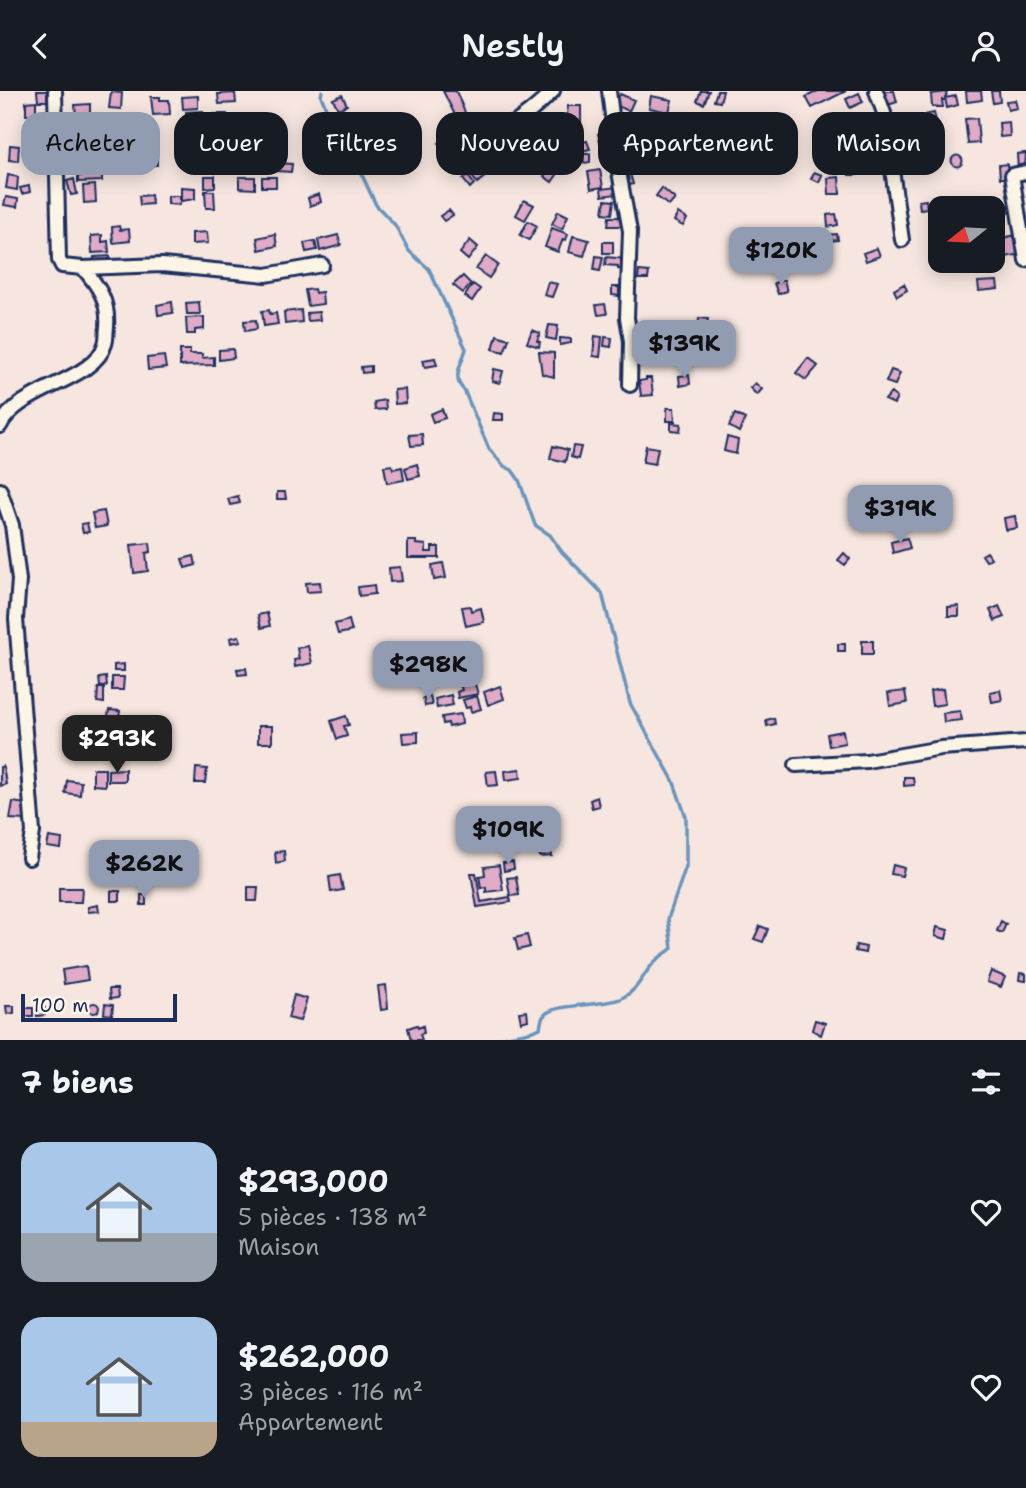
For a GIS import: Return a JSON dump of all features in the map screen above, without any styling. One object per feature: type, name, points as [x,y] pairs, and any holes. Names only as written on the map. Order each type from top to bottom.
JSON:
[{"type":"street","points":[[55,91],[59,260],[62,266],[83,268],[162,265],[266,275],[322,265]]},
{"type":"street","points":[[528,112],[553,91]]},
{"type":"street","points":[[609,91],[630,232],[627,318],[631,341],[630,384]]},
{"type":"street","points":[[876,91],[884,113],[902,240]]},
{"type":"street","points":[[1026,173],[1012,174],[1026,260]]},
{"type":"street","points":[[0,426],[19,403],[89,365],[99,356],[105,344],[107,320],[101,290],[83,268]]},
{"type":"street","points":[[0,490],[12,525],[19,580],[16,619],[33,832],[29,858]]},
{"type":"street","points":[[796,765],[867,761],[941,748],[1026,742]]},
{"type":"building","points":[[37,91],[47,91],[47,101],[38,101]]},
{"type":"building","points":[[443,91],[456,91],[465,112],[454,112]]},
{"type":"building","points":[[701,91],[709,91],[704,104],[697,101]]},
{"type":"building","points":[[717,91],[723,91],[720,102],[714,101]]},
{"type":"building","points":[[818,91],[846,91],[812,108],[806,97]]},
{"type":"building","points":[[878,91],[894,91],[897,102],[885,106]]},
{"type":"building","points":[[966,91],[981,91],[982,100],[967,102]]},
{"type":"building","points":[[991,91],[999,91],[1000,102],[993,103]]},
{"type":"building","points":[[111,92],[122,93],[121,109],[109,108]]},
{"type":"building","points":[[947,92],[945,100],[942,100],[943,107],[932,107],[931,94]]},
{"type":"building","points":[[235,93],[236,103],[219,104],[218,94]]},
{"type":"building","points":[[859,93],[863,102],[850,108],[846,99]]},
{"type":"building","points":[[620,94],[634,100],[629,111],[615,105]]},
{"type":"building","points":[[342,95],[347,105],[338,109],[333,99]]},
{"type":"building","points":[[198,96],[198,108],[183,109],[182,97]]},
{"type":"building","points":[[651,96],[672,100],[669,112],[649,108]]},
{"type":"building","points":[[956,96],[958,105],[947,108],[945,98]]},
{"type":"building","points":[[151,97],[169,100],[170,114],[153,112]]},
{"type":"building","points":[[1015,100],[1017,108],[1008,110],[1006,101]]},
{"type":"building","points":[[36,101],[36,112],[26,112],[26,102]]},
{"type":"building","points":[[90,104],[90,112],[76,112],[75,105]]},
{"type":"building","points":[[568,106],[581,106],[581,112],[567,112]]},
{"type":"building","points":[[977,118],[979,143],[968,144],[965,119]]},
{"type":"building","points":[[1009,122],[1010,136],[1000,137],[999,123]]},
{"type":"building","points":[[587,141],[590,149],[584,150],[584,142]]},
{"type":"building","points":[[10,145],[19,146],[18,161],[9,160]]},
{"type":"building","points":[[1026,153],[1025,169],[1018,170],[1017,154]]},
{"type":"building","points":[[584,154],[590,154],[590,162],[584,163]]},
{"type":"building","points":[[957,156],[961,157],[961,165],[957,166],[953,165],[952,161],[953,157]]},
{"type":"building","points":[[1007,164],[1008,178],[1000,178],[999,165]]},
{"type":"building","points":[[598,170],[603,187],[591,189],[588,172]]},
{"type":"building","points":[[8,175],[18,177],[17,190],[6,188]]},
{"type":"building","points":[[102,175],[102,181],[78,182],[78,176]]},
{"type":"building","points":[[471,175],[487,175],[477,183]]},
{"type":"building","points":[[545,175],[557,175],[552,182]]},
{"type":"building","points":[[621,175],[630,175],[633,184],[624,187]]},
{"type":"building","points":[[813,175],[822,175],[819,182],[811,179]]},
{"type":"building","points":[[205,176],[215,176],[215,187],[205,188]]},
{"type":"building","points":[[468,176],[474,184],[470,188],[463,179]]},
{"type":"building","points":[[239,177],[255,177],[255,189],[239,188]]},
{"type":"building","points":[[262,177],[276,177],[276,187],[262,187]]},
{"type":"building","points":[[839,177],[840,194],[829,194],[828,178]]},
{"type":"building","points":[[74,179],[77,194],[71,195],[67,181]]},
{"type":"building","points":[[95,185],[96,202],[84,203],[83,186]]},
{"type":"building","points":[[29,186],[30,192],[22,194],[20,188]]},
{"type":"building","points":[[181,187],[195,188],[195,199],[181,201]]},
{"type":"building","points":[[616,187],[617,194],[602,196],[601,189]]},
{"type":"building","points":[[662,188],[675,199],[669,206],[656,196]]},
{"type":"building","points":[[205,191],[214,191],[215,208],[206,208]]},
{"type":"building","points":[[319,194],[321,202],[310,206],[308,198]]},
{"type":"building","points":[[151,195],[152,204],[140,205],[139,196]]},
{"type":"building","points":[[168,196],[180,196],[180,205],[168,204]]},
{"type":"building","points":[[6,197],[18,199],[17,207],[4,205]]},
{"type":"building","points":[[524,200],[534,205],[525,220],[516,215]]},
{"type":"building","points":[[605,200],[614,201],[612,214],[603,213]]},
{"type":"building","points":[[926,200],[927,208],[920,209],[919,201]]},
{"type":"building","points":[[449,210],[453,215],[444,221],[440,216]]},
{"type":"building","points":[[558,211],[568,216],[562,229],[552,224]]},
{"type":"building","points":[[678,213],[687,219],[683,226],[674,221]]},
{"type":"building","points":[[836,214],[838,225],[828,227],[827,215]]},
{"type":"building","points":[[609,217],[623,217],[623,226],[608,226]]},
{"type":"building","points":[[528,221],[537,226],[529,240],[520,235]]},
{"type":"building","points":[[119,226],[120,230],[129,229],[130,241],[113,243],[112,227]]},
{"type":"building","points":[[552,228],[568,234],[558,252],[545,247]]},
{"type":"building","points":[[207,232],[208,243],[192,244],[192,233]]},
{"type":"building","points":[[275,234],[277,246],[259,250],[257,238]]},
{"type":"building","points":[[837,234],[838,240],[828,241],[827,235]]},
{"type":"building","points":[[102,235],[102,242],[108,241],[109,252],[92,253],[91,236]]},
{"type":"building","points":[[338,235],[341,245],[320,251],[318,240]]},
{"type":"building","points":[[1017,235],[1021,254],[1005,257],[1005,237]]},
{"type":"building","points":[[573,236],[589,240],[584,256],[569,252]]},
{"type":"building","points":[[470,240],[478,247],[468,260],[460,253]]},
{"type":"building","points":[[315,241],[317,250],[306,252],[304,243]]},
{"type":"building","points":[[603,242],[613,242],[613,253],[603,253]]},
{"type":"building","points":[[877,248],[880,256],[866,261],[863,253]]},
{"type":"building","points":[[110,256],[110,264],[95,265],[94,257]]},
{"type":"building","points":[[486,256],[498,265],[489,278],[476,269]]},
{"type":"building","points":[[596,256],[603,257],[600,271],[594,270]]},
{"type":"building","points":[[606,257],[627,259],[626,270],[605,265]]},
{"type":"building","points":[[639,271],[649,272],[648,279],[638,279]]},
{"type":"building","points":[[463,276],[471,284],[463,293],[453,285]]},
{"type":"building","points":[[784,280],[787,291],[778,294],[774,283]]},
{"type":"building","points":[[997,281],[998,289],[979,291],[978,282]]},
{"type":"building","points":[[548,282],[557,284],[552,297],[544,295]]},
{"type":"building","points":[[473,284],[480,289],[472,301],[465,296]]},
{"type":"building","points":[[904,284],[907,290],[897,296],[894,290]]},
{"type":"building","points":[[612,287],[619,287],[619,296],[612,295]]},
{"type":"building","points":[[314,289],[315,293],[322,292],[323,304],[308,306],[305,290]]},
{"type":"building","points":[[172,302],[173,313],[158,315],[157,305]]},
{"type":"building","points":[[199,302],[200,314],[187,314],[186,303]]},
{"type":"building","points":[[605,304],[607,314],[598,315],[596,305]]},
{"type":"building","points":[[269,310],[270,314],[276,313],[278,324],[264,326],[262,311]]},
{"type":"building","points":[[301,310],[302,322],[285,324],[284,312]]},
{"type":"building","points":[[319,312],[320,320],[308,321],[307,313]]},
{"type":"building","points":[[204,317],[204,329],[195,330],[195,334],[187,334],[186,318]]},
{"type":"building","points":[[699,318],[708,319],[706,329],[698,328]]},
{"type":"building","points":[[256,320],[257,329],[245,331],[244,321]]},
{"type":"building","points":[[549,325],[558,326],[556,340],[546,338]]},
{"type":"building","points":[[687,325],[697,329],[693,337],[683,333]]},
{"type":"building","points":[[532,330],[540,333],[537,341],[540,342],[539,347],[527,343]]},
{"type":"building","points":[[647,331],[657,332],[657,347],[646,347]]},
{"type":"building","points":[[497,335],[509,339],[504,352],[493,349]]},
{"type":"building","points":[[595,336],[602,337],[600,357],[593,356]]},
{"type":"building","points":[[605,337],[612,338],[611,347],[604,346]]},
{"type":"building","points":[[560,338],[571,339],[571,343],[560,345]]},
{"type":"building","points":[[233,349],[234,358],[219,360],[219,350]]},
{"type":"building","points":[[180,350],[190,350],[190,354],[202,354],[202,358],[214,357],[214,365],[180,366]]},
{"type":"building","points":[[683,351],[694,353],[692,362],[681,360]]},
{"type":"building","points":[[539,352],[554,353],[554,377],[542,374]]},
{"type":"building","points":[[164,356],[166,368],[148,370],[147,358]]},
{"type":"building","points":[[435,358],[437,365],[425,367],[423,360]]},
{"type":"building","points":[[808,358],[818,366],[806,380],[796,373]]},
{"type":"building","points":[[371,366],[371,372],[362,373],[361,367]]},
{"type":"building","points":[[494,369],[503,371],[500,383],[492,381]]},
{"type":"building","points":[[891,370],[900,373],[895,385],[886,382]]},
{"type":"building","points":[[689,375],[690,384],[680,386],[679,376]]},
{"type":"building","points":[[651,378],[653,395],[641,396],[639,381]]},
{"type":"building","points":[[755,383],[762,389],[757,395],[750,388]]},
{"type":"building","points":[[405,389],[406,403],[395,404],[394,390]]},
{"type":"building","points":[[891,393],[897,398],[894,404],[885,400]]},
{"type":"building","points":[[385,400],[386,409],[375,410],[374,402]]},
{"type":"building","points":[[667,408],[674,408],[675,421],[667,421]]},
{"type":"building","points":[[442,409],[445,418],[433,422],[430,414]]},
{"type":"building","points":[[494,413],[503,414],[503,420],[493,420]]},
{"type":"building","points":[[735,414],[745,419],[739,432],[729,426]]},
{"type":"building","points":[[671,423],[681,424],[680,431],[671,430]]},
{"type":"building","points":[[422,434],[423,445],[411,446],[409,435]]},
{"type":"building","points":[[727,437],[738,440],[736,454],[724,451]]},
{"type":"building","points":[[553,446],[568,450],[565,462],[550,458]]},
{"type":"building","points":[[573,446],[581,447],[578,459],[571,457]]},
{"type":"building","points":[[646,446],[658,448],[655,464],[643,462]]},
{"type":"building","points":[[417,464],[420,476],[408,479],[405,468]]},
{"type":"building","points":[[392,465],[393,469],[402,467],[404,480],[387,483],[384,466]]},
{"type":"building","points":[[277,492],[285,492],[286,499],[277,499]]},
{"type":"building","points":[[238,496],[240,503],[230,505],[228,499]]},
{"type":"building","points":[[104,511],[107,526],[95,528],[92,513]]},
{"type":"building","points":[[1015,516],[1017,528],[1006,530],[1004,518]]},
{"type":"building","points":[[87,523],[89,532],[83,533],[81,524]]},
{"type":"building","points":[[907,538],[910,548],[893,553],[891,542]]},
{"type":"building","points":[[408,541],[426,545],[426,552],[432,552],[432,547],[439,547],[439,558],[408,558]]},
{"type":"building","points":[[150,543],[151,552],[146,553],[148,571],[134,573],[131,545]]},
{"type":"building","points":[[987,552],[991,558],[986,561],[982,555]]},
{"type":"building","points":[[844,553],[850,559],[845,565],[838,560]]},
{"type":"building","points":[[194,556],[196,565],[185,568],[182,559]]},
{"type":"building","points":[[443,563],[446,578],[434,580],[432,565]]},
{"type":"building","points":[[400,567],[402,581],[390,582],[389,568]]},
{"type":"building","points":[[320,582],[321,591],[307,592],[306,583]]},
{"type":"building","points":[[374,585],[375,594],[359,596],[358,587]]},
{"type":"building","points":[[470,606],[471,611],[481,608],[484,622],[466,626],[462,607]]},
{"type":"building","points":[[959,606],[959,616],[948,616],[948,607]]},
{"type":"building","points":[[999,606],[1004,617],[995,621],[990,610]]},
{"type":"building","points":[[267,613],[270,626],[261,628],[258,615]]},
{"type":"building","points":[[349,620],[352,631],[338,634],[335,624]]},
{"type":"building","points":[[239,636],[241,641],[231,643],[230,638]]},
{"type":"building","points":[[862,641],[873,641],[873,654],[862,654]]},
{"type":"building","points":[[838,644],[845,644],[845,651],[838,651]]},
{"type":"building","points":[[308,646],[312,663],[295,667],[294,660],[299,659],[297,648]]},
{"type":"building","points":[[124,664],[124,671],[114,671],[114,665]]},
{"type":"building","points":[[246,668],[247,674],[238,675],[237,669]]},
{"type":"building","points":[[106,677],[107,686],[100,687],[99,678]]},
{"type":"building","points":[[112,677],[124,677],[123,690],[112,690]]},
{"type":"building","points":[[474,681],[478,694],[458,698],[457,692],[462,690],[460,685]]},
{"type":"building","points":[[500,686],[504,699],[488,705],[484,692]]},
{"type":"building","points":[[98,688],[104,688],[104,703],[97,702]]},
{"type":"building","points":[[943,689],[945,704],[932,706],[930,691]]},
{"type":"building","points":[[1000,690],[1002,700],[992,702],[990,692]]},
{"type":"building","points":[[905,691],[907,703],[890,706],[888,693]]},
{"type":"building","points":[[451,695],[453,705],[437,708],[435,699]]},
{"type":"building","points":[[430,696],[432,705],[425,706],[423,698]]},
{"type":"building","points":[[477,696],[481,709],[471,712],[463,700]]},
{"type":"building","points":[[109,710],[120,711],[118,725],[107,723]]},
{"type":"building","points":[[960,711],[962,720],[944,722],[943,713]]},
{"type":"building","points":[[461,714],[462,724],[449,727],[448,723],[443,724],[442,717]]},
{"type":"building","points":[[346,716],[349,725],[344,726],[347,736],[337,739],[331,721]]},
{"type":"building","points":[[774,718],[775,724],[767,726],[766,720]]},
{"type":"building","points":[[258,726],[272,726],[272,743],[258,743]]},
{"type":"building","points":[[843,731],[845,743],[829,746],[827,734]]},
{"type":"building","points":[[418,732],[418,742],[403,743],[402,733]]},
{"type":"building","points":[[3,766],[6,784],[0,786],[0,767]]},
{"type":"building","points":[[196,768],[207,769],[205,783],[195,783]]},
{"type":"building","points":[[93,769],[105,769],[105,786],[93,785]]},
{"type":"building","points":[[125,769],[125,781],[108,781],[108,770]]},
{"type":"building","points":[[520,769],[521,778],[506,780],[505,771]]},
{"type":"building","points":[[496,771],[498,785],[488,786],[486,772]]},
{"type":"building","points":[[904,777],[913,777],[914,785],[904,786]]},
{"type":"building","points":[[67,780],[81,782],[80,795],[65,793]]},
{"type":"building","points":[[597,797],[599,806],[592,808],[590,800]]},
{"type":"building","points":[[13,802],[26,804],[24,820],[10,819]]},
{"type":"building","points":[[49,837],[62,839],[61,849],[47,847]]},
{"type":"building","points":[[158,846],[172,846],[171,858],[158,857]]},
{"type":"building","points":[[551,848],[552,856],[540,857],[539,849]]},
{"type":"building","points":[[284,851],[285,861],[276,863],[275,852]]},
{"type":"building","points":[[513,862],[514,869],[504,871],[503,863]]},
{"type":"building","points":[[499,865],[503,890],[486,892],[486,887],[481,888],[479,876],[485,875],[484,867]]},
{"type":"building","points":[[893,865],[904,868],[902,876],[891,874]]},
{"type":"building","points":[[471,873],[476,873],[481,902],[510,897],[511,902],[477,907]]},
{"type":"building","points":[[340,875],[343,890],[331,892],[329,877]]},
{"type":"building","points":[[516,877],[519,895],[510,896],[507,878]]},
{"type":"building","points":[[248,887],[258,887],[257,901],[248,901]]},
{"type":"building","points":[[59,888],[82,888],[81,902],[59,902]]},
{"type":"building","points":[[111,891],[120,891],[120,901],[111,901]]},
{"type":"building","points":[[141,895],[146,895],[146,905],[141,905]]},
{"type":"building","points":[[98,905],[99,911],[88,912],[88,907]]},
{"type":"building","points":[[1001,921],[1006,924],[1002,933],[997,931]]},
{"type":"building","points":[[760,926],[768,929],[763,942],[754,939]]},
{"type":"building","points":[[937,927],[948,930],[946,939],[935,936]]},
{"type":"building","points":[[527,935],[530,947],[518,950],[515,938]]},
{"type":"building","points":[[856,945],[866,947],[865,953],[855,951]]},
{"type":"building","points":[[86,966],[88,980],[64,984],[62,970]]},
{"type":"building","points":[[991,971],[1005,977],[1001,987],[987,982]]},
{"type":"building","points":[[1020,973],[1026,974],[1026,981],[1019,980]]},
{"type":"building","points":[[386,985],[388,1009],[381,1010],[378,986]]},
{"type":"building","points":[[109,989],[117,989],[118,998],[110,999]]},
{"type":"building","points":[[294,995],[307,999],[300,1021],[288,1018]]},
{"type":"building","points":[[94,1003],[99,1008],[94,1013],[89,1008]]},
{"type":"building","points":[[105,1004],[113,1005],[112,1015],[104,1014]]},
{"type":"building","points":[[6,1006],[14,1006],[14,1013],[7,1014]]},
{"type":"building","points":[[25,1008],[33,1008],[33,1016],[25,1016]]},
{"type":"building","points":[[37,1008],[45,1008],[45,1015],[37,1016]]},
{"type":"building","points":[[527,1011],[528,1020],[521,1022],[519,1012]]},
{"type":"building","points":[[815,1020],[825,1023],[821,1035],[812,1030]]},
{"type":"building","points":[[417,1025],[418,1028],[423,1026],[424,1033],[420,1034],[422,1040],[411,1040],[408,1028]]},
{"type":"waterway","points":[[322,91],[321,96],[342,146],[353,156],[376,205],[395,225],[409,251],[429,269],[466,349],[458,381],[489,449],[519,480],[535,525],[550,535],[562,552],[602,593],[630,703],[673,780],[686,817],[686,866],[668,919],[672,948],[654,963],[634,989],[622,998],[556,1009],[543,1017],[540,1028],[495,1040]]}]
